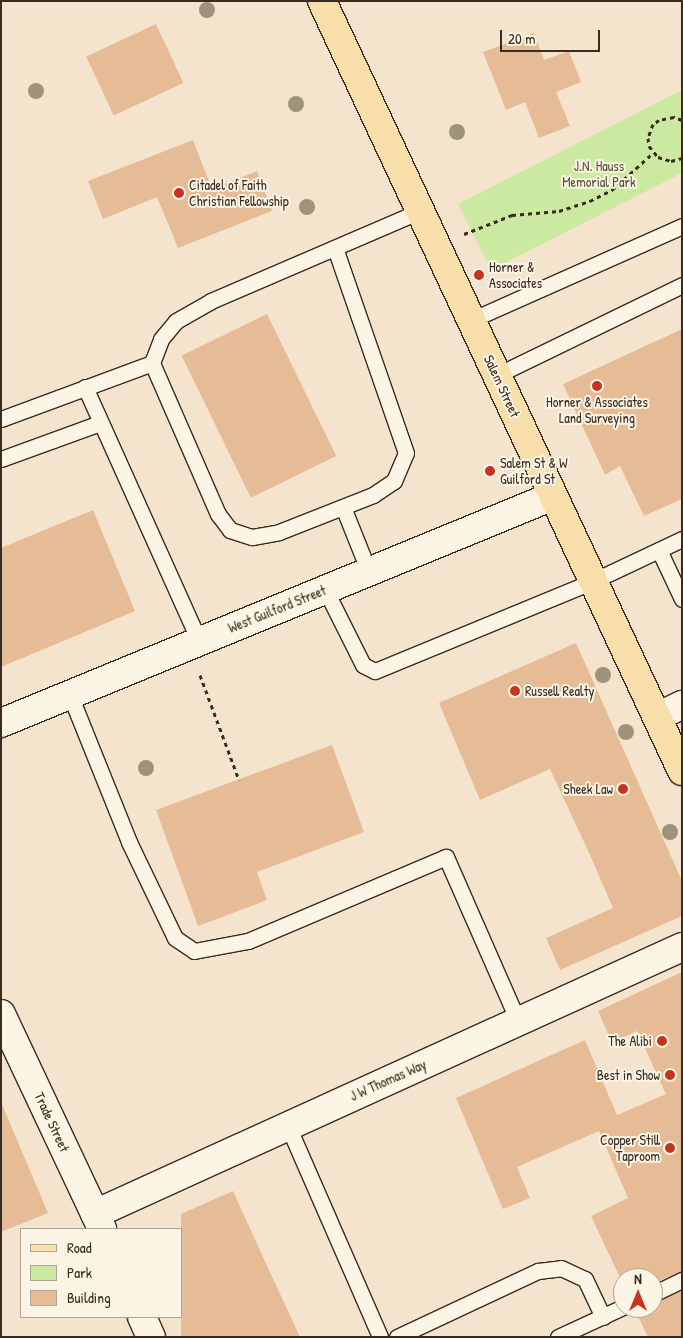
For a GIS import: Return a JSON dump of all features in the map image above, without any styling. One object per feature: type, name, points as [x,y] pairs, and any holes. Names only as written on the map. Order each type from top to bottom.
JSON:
[{"type":"main road","name":"Salem Street","points":[[322,1],[682,771]]},
{"type":"street","name":"West Guilford Street","points":[[1,723],[553,496]]},
{"type":"street","points":[[657,717],[682,705]]},
{"type":"street","name":"J W Thomas Way","points":[[98,1222],[288,1126],[682,947]]},
{"type":"street","name":"Trade Street","points":[[1,1014],[98,1222]]},
{"type":"street","points":[[142,1318],[152,1337]]},
{"type":"lane","points":[[335,248],[406,453],[394,481],[373,495],[279,532],[252,537],[230,530],[218,514],[152,363],[162,339],[176,321],[211,301],[420,211]]},
{"type":"lane","points":[[470,320],[682,226]]},
{"type":"lane","points":[[497,375],[682,285]]},
{"type":"lane","points":[[1,420],[152,363]]},
{"type":"lane","points":[[85,387],[195,643]]},
{"type":"lane","points":[[1,459],[100,423]]},
{"type":"lane","points":[[343,507],[369,572]]},
{"type":"lane","points":[[325,589],[363,665],[375,671],[593,580],[682,539]]},
{"type":"lane","points":[[659,550],[682,599]]},
{"type":"lane","points":[[70,694],[129,842],[174,938],[194,951],[248,941],[446,857],[518,1021]]},
{"type":"lane","points":[[288,1126],[380,1337]]},
{"type":"lane","points":[[398,1337],[538,1271],[561,1268],[585,1279],[602,1317]]},
{"type":"lane","points":[[663,1289],[682,1280]]},
{"type":"lane","points":[[558,1337],[613,1312]]},
{"type":"path","points":[[682,120],[666,117],[654,124],[648,138],[652,152],[664,160],[682,158]]},
{"type":"path","points":[[437,247],[505,217],[559,211],[590,201],[612,190],[652,152]]},
{"type":"path","points":[[195,643],[238,780]]},
{"type":"green space","name":"J.N. Hauss Memorial Park","points":[[682,90],[682,173],[491,270],[458,204]]},
{"type":"building","points":[[156,24],[183,83],[114,115],[86,57]]},
{"type":"building","points":[[534,33],[544,60],[569,51],[581,82],[556,92],[570,126],[539,138],[525,102],[506,110],[483,52]]},
{"type":"building","name":"Citadel of Faith Christian Fellowship","points":[[193,140],[212,189],[257,171],[272,211],[178,248],[157,197],[103,219],[88,181]]},
{"type":"building","points":[[267,314],[336,456],[251,498],[182,356]]},
{"type":"building","points":[[682,329],[682,499],[644,516],[620,466],[605,475],[563,384]]},
{"type":"building","points":[[93,510],[135,611],[1,667],[1,548]]},
{"type":"building","points":[[576,643],[682,881],[682,916],[560,970],[546,938],[613,908],[590,855],[550,769],[480,800],[439,703]]},
{"type":"building","points":[[332,745],[364,832],[257,872],[267,900],[198,926],[156,810]]},
{"type":"building","points":[[682,972],[682,1271],[663,1280],[663,1268],[615,1268],[591,1216],[628,1198],[599,1131],[517,1167],[530,1198],[503,1209],[456,1098],[585,1040],[617,1115],[666,1094],[637,1031],[612,1043],[598,1011]]},
{"type":"building","points":[[1,1102],[48,1213],[1,1232]]},
{"type":"building","points":[[233,1191],[300,1337],[181,1337],[181,1214]]},
{"type":"building","points":[[682,1291],[682,1337],[648,1337],[639,1318],[663,1318],[663,1299]]},
{"type":"place","name":"Citadel of Faith Christian Fellowship","points":[[179,193]]},
{"type":"place","name":"Horner & Associates","points":[[479,275]]},
{"type":"place","name":"Horner & Associates Land Surveying","points":[[597,386]]},
{"type":"place","name":"Salem St & W Guilford St","points":[[490,471]]},
{"type":"place","name":"Russell Realty","points":[[515,691]]},
{"type":"place","name":"Sheek Law","points":[[623,789]]},
{"type":"place","name":"The Alibi","points":[[662,1041]]},
{"type":"place","name":"Best in Show","points":[[670,1075]]},
{"type":"place","name":"Copper Still Taproom","points":[[670,1148]]}]
